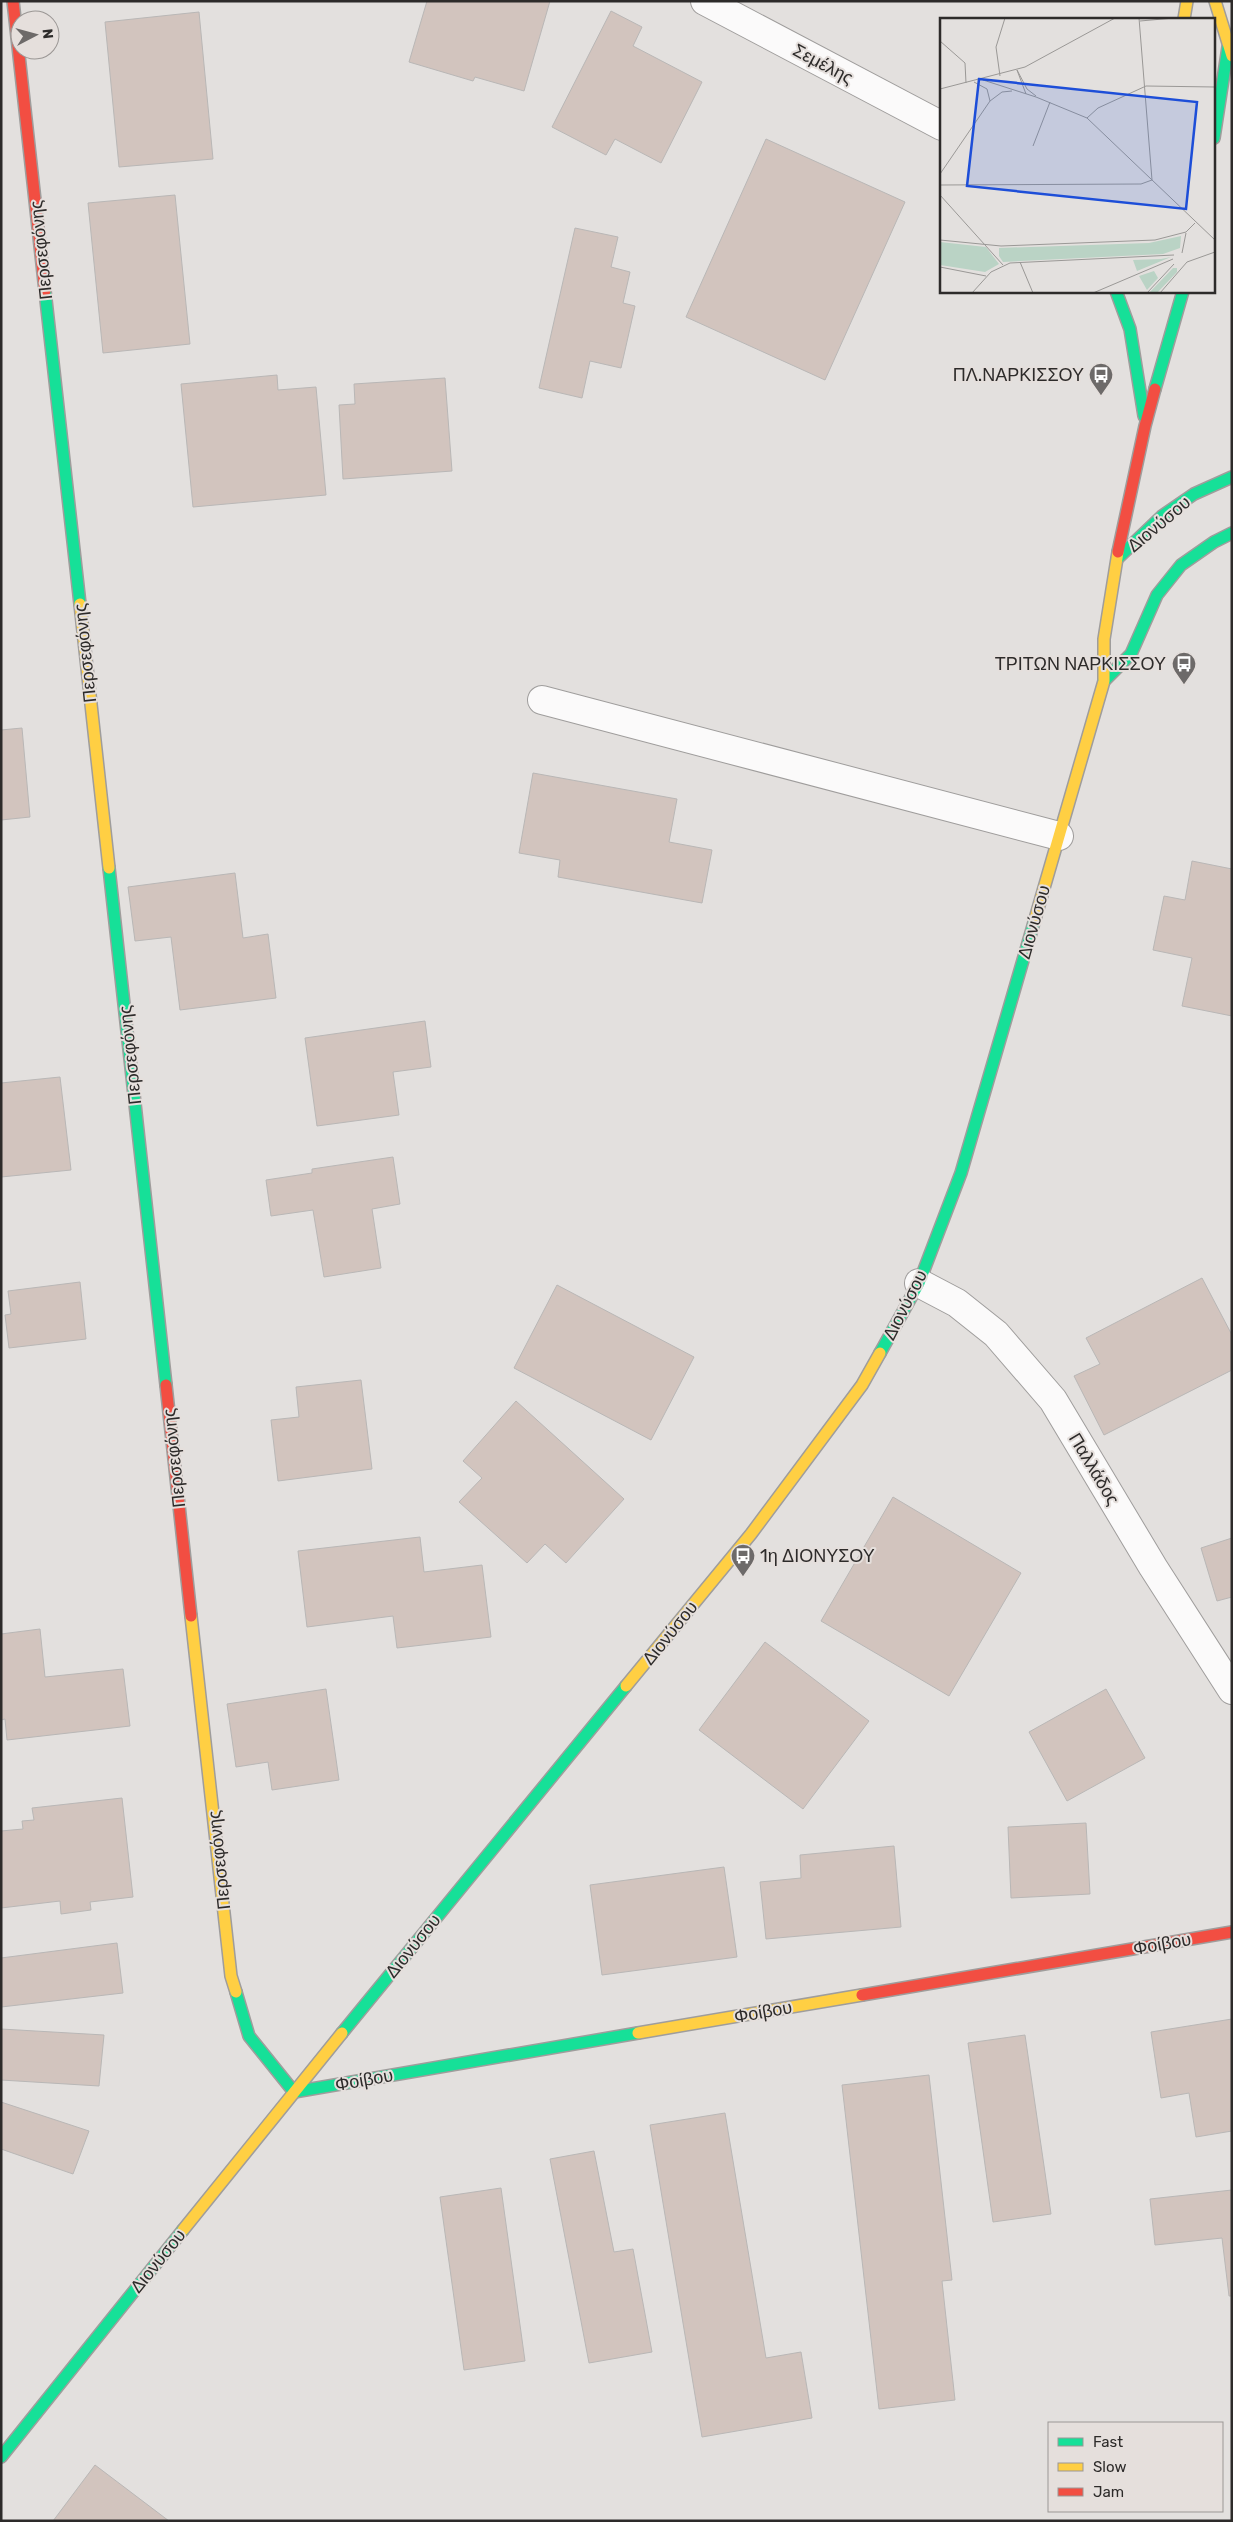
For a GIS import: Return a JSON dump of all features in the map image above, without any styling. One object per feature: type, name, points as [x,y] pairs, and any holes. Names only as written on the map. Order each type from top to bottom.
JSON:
[{"type":"main road","name":"Περσεφόνης","points":[[13,1],[232,1976],[249,2036],[294,2092]]},
{"type":"main road","points":[[1184,18],[1187,1]]},
{"type":"main road","points":[[1215,1],[1230,52],[1216,127]]},
{"type":"main road","points":[[1116,292],[1130,329],[1145,426]]},
{"type":"main road","points":[[1117,559],[1145,426],[1183,292]]},
{"type":"main road","name":"Διονύσου","points":[[1,2457],[294,2092],[751,1534],[862,1385],[919,1283],[961,1173],[1104,681],[1104,639],[1117,559],[1162,516],[1194,494],[1232,477]]},
{"type":"main road","name":"Διονύσου","points":[[1104,681],[1131,654],[1157,595],[1181,565],[1214,542],[1232,533]]},
{"type":"main road","name":"Φοίβου","points":[[294,2092],[1232,1932]]},
{"type":"street","name":"Σεμέλης","points":[[705,1],[940,125]]},
{"type":"street","points":[[542,700],[1059,836]]},
{"type":"street","name":"Παλλάδος","points":[[919,1283],[958,1302],[996,1334],[1053,1400],[1153,1567],[1232,1690]]},
{"type":"building","points":[[427,1],[550,1],[524,91],[475,77],[473,81],[409,62]]},
{"type":"building","points":[[611,11],[642,27],[633,46],[702,82],[661,163],[615,139],[606,155],[552,127]]},
{"type":"building","points":[[199,12],[213,159],[119,167],[105,22]]},
{"type":"building","points":[[766,139],[905,202],[825,380],[686,317]]},
{"type":"building","points":[[175,195],[190,344],[103,353],[88,203]]},
{"type":"building","points":[[575,228],[618,237],[611,267],[630,272],[623,303],[635,306],[621,368],[590,361],[582,398],[539,388]]},
{"type":"building","points":[[277,375],[278,390],[316,387],[326,495],[193,507],[181,384]]},
{"type":"building","points":[[445,378],[452,471],[343,479],[339,405],[355,404],[354,384]]},
{"type":"building","points":[[22,728],[30,817],[1,820],[1,730]]},
{"type":"building","points":[[533,773],[677,799],[669,842],[712,850],[702,903],[558,877],[560,860],[519,853]]},
{"type":"building","points":[[1192,861],[1232,869],[1232,1016],[1182,1006],[1192,958],[1153,950],[1164,896],[1185,900]]},
{"type":"building","points":[[235,873],[243,938],[268,934],[276,998],[180,1010],[171,937],[135,941],[128,887]]},
{"type":"building","points":[[425,1021],[431,1067],[393,1072],[399,1115],[317,1126],[305,1038]]},
{"type":"building","points":[[60,1077],[71,1170],[1,1177],[1,1083]]},
{"type":"building","points":[[393,1157],[400,1204],[372,1209],[381,1268],[324,1277],[313,1210],[271,1216],[266,1180],[312,1173],[312,1169]]},
{"type":"building","points":[[1202,1278],[1232,1335],[1232,1370],[1104,1435],[1074,1376],[1100,1364],[1086,1338]]},
{"type":"building","points":[[80,1282],[86,1339],[9,1348],[5,1315],[11,1314],[8,1291]]},
{"type":"building","points":[[557,1285],[694,1357],[651,1440],[514,1368]]},
{"type":"building","points":[[361,1380],[372,1469],[278,1481],[271,1420],[299,1417],[296,1387]]},
{"type":"building","points":[[516,1401],[624,1499],[566,1563],[545,1544],[527,1563],[459,1502],[482,1478],[463,1461]]},
{"type":"building","points":[[893,1497],[1021,1573],[949,1696],[821,1621]]},
{"type":"building","points":[[420,1537],[424,1572],[482,1565],[491,1637],[397,1648],[393,1616],[307,1627],[298,1551]]},
{"type":"building","points":[[1232,1538],[1232,1597],[1217,1601],[1201,1548]]},
{"type":"building","points":[[40,1629],[45,1677],[123,1669],[130,1726],[7,1740],[5,1719],[1,1720],[1,1634]]},
{"type":"building","points":[[765,1642],[869,1721],[803,1809],[699,1730]]},
{"type":"building","points":[[326,1689],[339,1780],[272,1790],[268,1762],[236,1767],[227,1704]]},
{"type":"building","points":[[1106,1689],[1145,1758],[1067,1801],[1029,1732]]},
{"type":"building","points":[[122,1798],[133,1897],[90,1902],[91,1910],[61,1914],[60,1901],[1,1908],[1,1831],[23,1829],[22,1821],[34,1820],[32,1808]]},
{"type":"building","points":[[1086,1823],[1090,1894],[1011,1898],[1008,1827]]},
{"type":"building","points":[[894,1846],[901,1927],[766,1939],[760,1882],[801,1878],[800,1855]]},
{"type":"building","points":[[724,1867],[737,1957],[602,1975],[590,1885]]},
{"type":"building","points":[[117,1943],[123,1993],[1,2007],[1,1958]]},
{"type":"building","points":[[1232,2019],[1232,2131],[1196,2137],[1189,2093],[1161,2098],[1151,2032]]},
{"type":"building","points":[[1,2029],[104,2035],[99,2086],[1,2080]]},
{"type":"building","points":[[1025,2035],[1051,2214],[993,2222],[968,2043]]},
{"type":"building","points":[[929,2075],[952,2280],[942,2281],[955,2400],[879,2409],[842,2085]]},
{"type":"building","points":[[1,2102],[89,2131],[73,2174],[1,2149]]},
{"type":"building","points":[[725,2113],[766,2358],[801,2352],[812,2418],[702,2437],[650,2125]]},
{"type":"building","points":[[594,2151],[614,2252],[633,2249],[652,2352],[589,2363],[550,2159]]},
{"type":"building","points":[[501,2188],[525,2361],[464,2370],[440,2197]]},
{"type":"building","points":[[1232,2190],[1232,2296],[1229,2296],[1222,2238],[1155,2245],[1150,2199]]},
{"type":"building","points":[[95,2465],[169,2521],[53,2521]]},
{"type":"traffic: fast","points":[[1216,125],[1228,47]]},
{"type":"traffic: fast","points":[[45,291],[80,604]]},
{"type":"traffic: fast","points":[[1116,292],[1130,329],[1144,416]]},
{"type":"traffic: fast","points":[[1155,389],[1183,292]]},
{"type":"traffic: fast","points":[[1117,559],[1162,516],[1194,494],[1232,477]]},
{"type":"traffic: fast","points":[[1104,681],[1131,654],[1157,595],[1181,565],[1214,542],[1232,533]]},
{"type":"traffic: fast","points":[[109,868],[166,1385]]},
{"type":"traffic: fast","points":[[880,1353],[919,1283],[961,1173],[1035,919]]},
{"type":"traffic: fast","points":[[342,2033],[626,1686]]},
{"type":"traffic: fast","points":[[236,1992],[249,2036],[294,2092],[638,2033]]},
{"type":"traffic: fast","points":[[1,2457],[183,2230]]},
{"type":"traffic: slow","points":[[1184,18],[1187,1]]},
{"type":"traffic: slow","points":[[1215,1],[1232,56]]},
{"type":"traffic: slow","points":[[1035,919],[1104,681],[1104,639],[1118,552]]},
{"type":"traffic: slow","points":[[80,604],[109,868]]},
{"type":"traffic: slow","points":[[626,1686],[751,1534],[862,1385],[880,1353]]},
{"type":"traffic: slow","points":[[191,1616],[231,1976],[236,1992]]},
{"type":"traffic: slow","points":[[638,2033],[862,1995]]},
{"type":"traffic: slow","points":[[183,2230],[342,2033]]},
{"type":"traffic: jam","points":[[13,1],[45,291]]},
{"type":"traffic: jam","points":[[1118,552],[1145,426],[1155,389]]},
{"type":"traffic: jam","points":[[166,1385],[191,1616]]},
{"type":"traffic: jam","points":[[862,1995],[1232,1932]]},
{"type":"place","name":"ΠΛ.ΝΑΡΚΙΣΣΟΥ","points":[[1101,396]]},
{"type":"place","name":"ΤΡΙΤΩΝ ΝΑΡΚΙΣΣΟΥ","points":[[1184,685]]},
{"type":"place","name":"1η ΔΙΟΝΥΣΟΥ","points":[[743,1577]]}]
